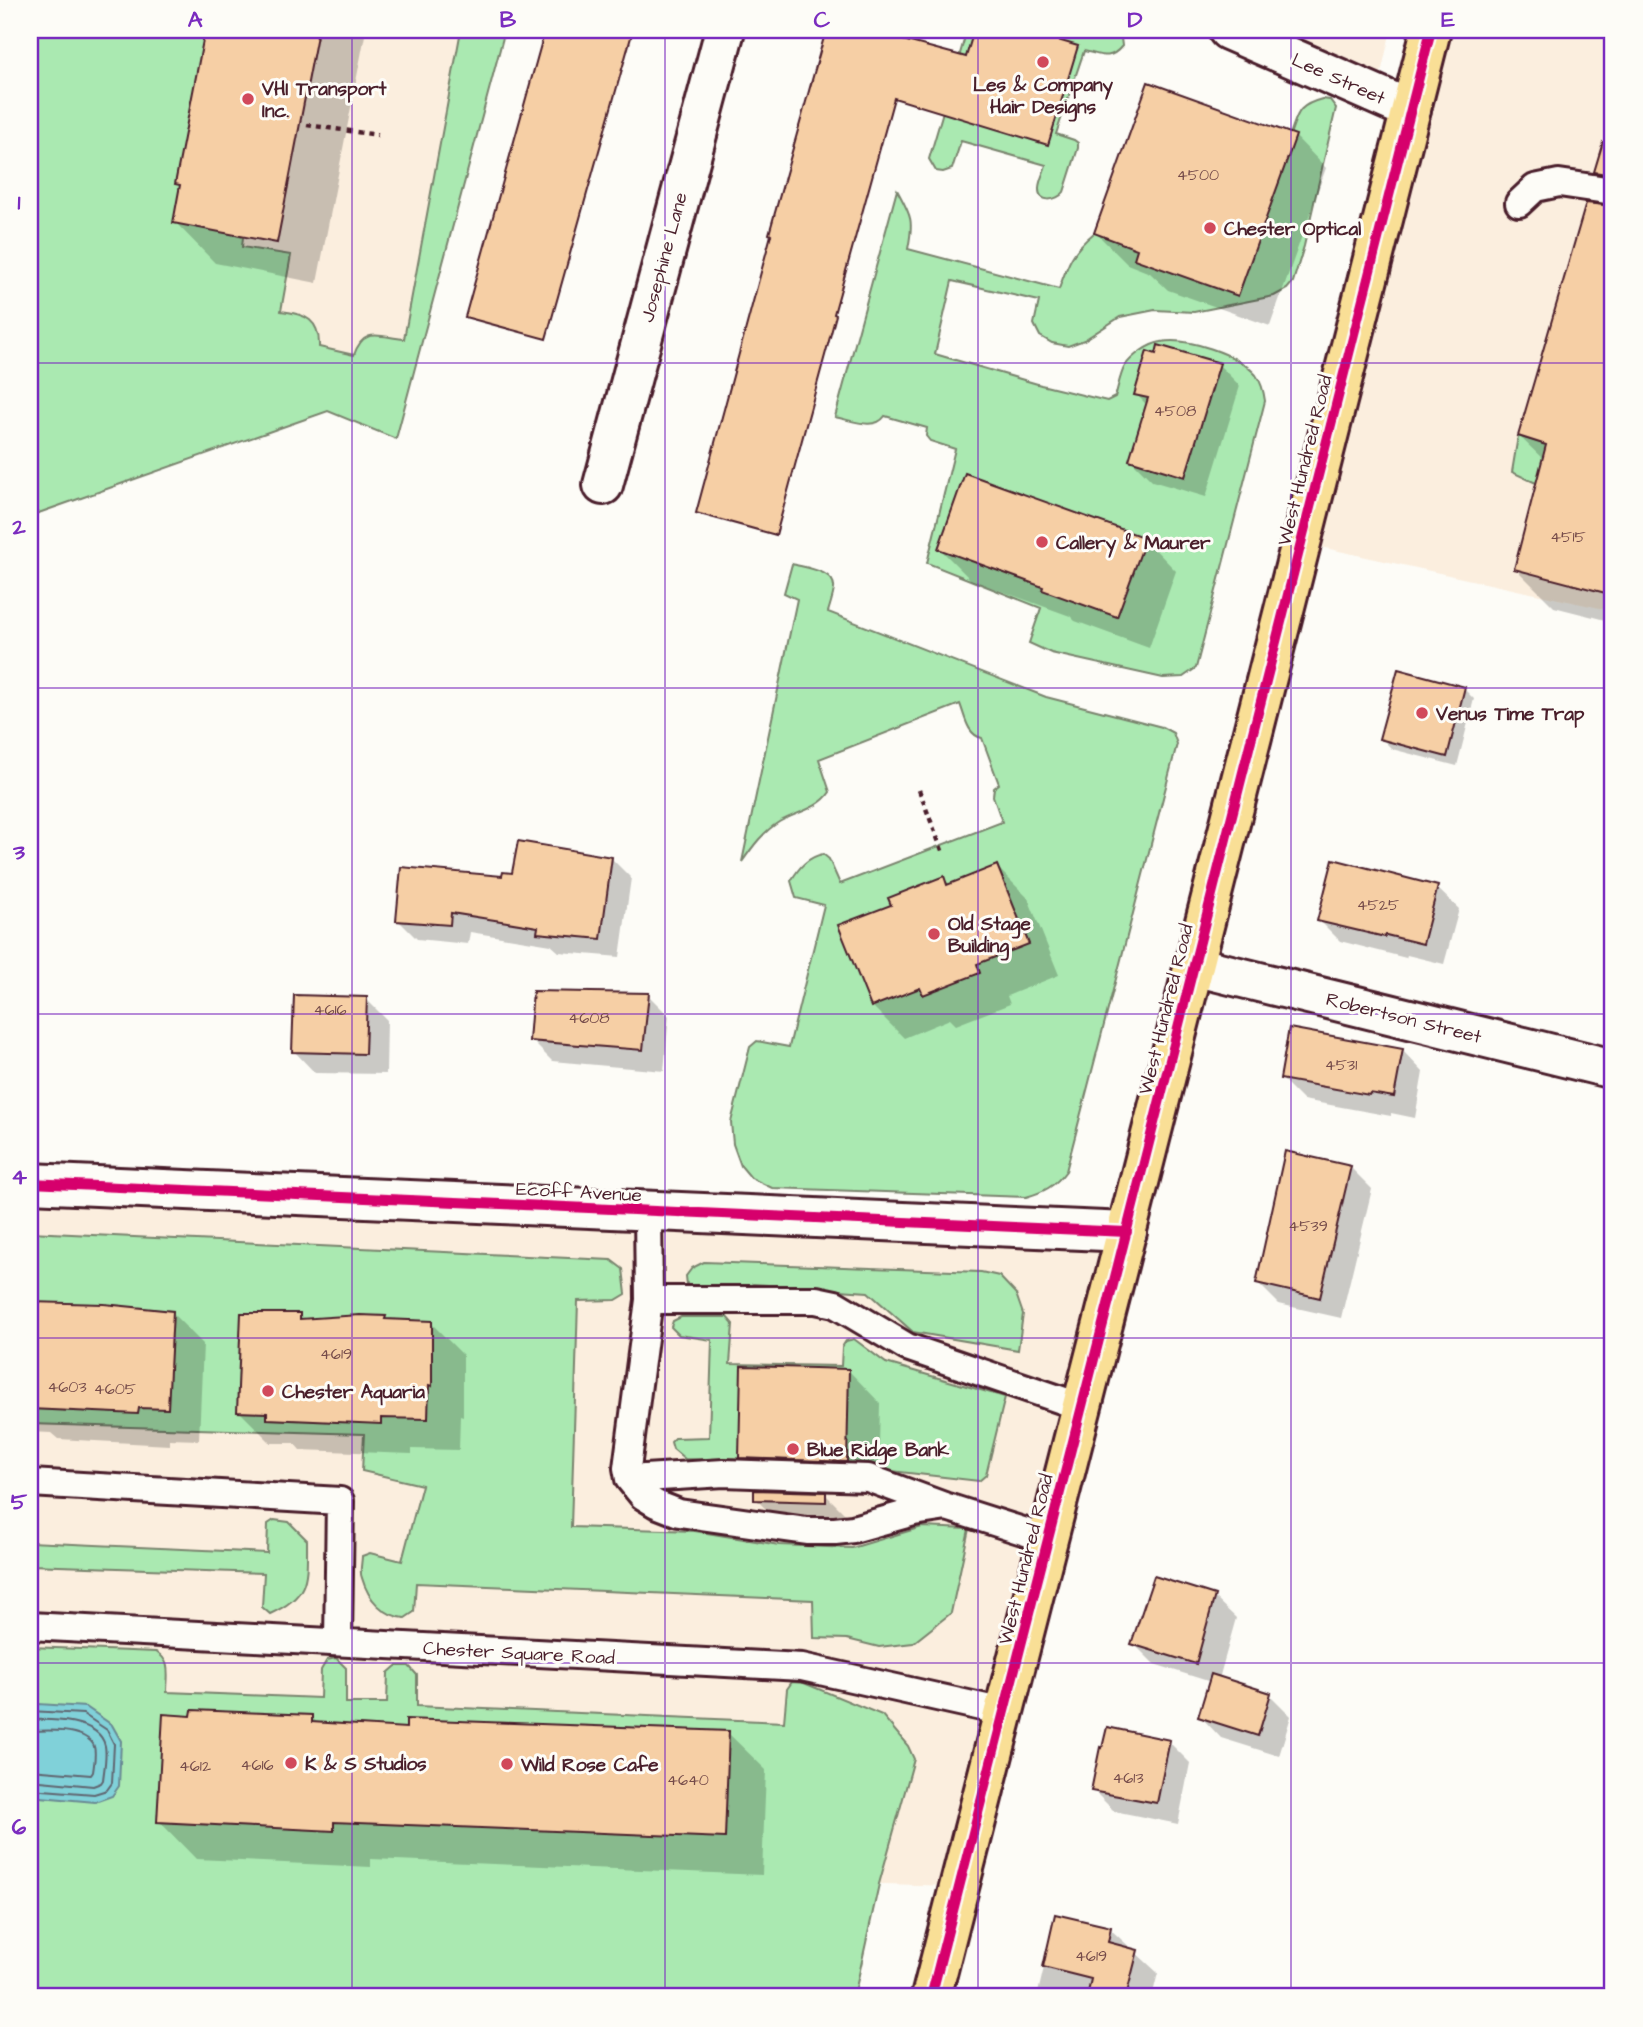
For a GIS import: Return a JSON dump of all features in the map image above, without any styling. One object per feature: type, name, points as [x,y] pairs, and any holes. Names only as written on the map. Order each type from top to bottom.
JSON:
[{"type":"main road","name":"West Hundred Road","points":[[931,1997],[1431,30]]},
{"type":"street","name":"Josephine Lane","points":[[603,485],[725,30]]},
{"type":"street","name":"Lee Street","points":[[1228,30],[1411,110]]},
{"type":"street","name":"Robertson Street","points":[[1194,966],[1613,1069]]},
{"type":"street","name":"Ecoff Avenue","points":[[30,1183],[1127,1232]]},
{"type":"lane","points":[[1518,203],[1535,188],[1559,183],[1613,191]]},
{"type":"lane","points":[[648,1211],[649,1300],[627,1468],[629,1479],[643,1496],[679,1513],[807,1531],[853,1529],[914,1512],[947,1507]]},
{"type":"lane","points":[[649,1300],[816,1300],[835,1304],[907,1348],[1082,1407]]},
{"type":"lane","points":[[629,1479],[724,1472],[868,1478],[947,1507],[1048,1539]]},
{"type":"lane","points":[[30,1483],[340,1501],[338,1642]]},
{"type":"lane","name":"Chester Square Road","points":[[30,1626],[802,1667],[1004,1712]]},
{"type":"path","points":[[307,124],[379,135]]},
{"type":"path","points":[[919,790],[943,853]]},
{"type":"shaded area","points":[[157,30],[505,30],[396,439],[328,411],[301,421]]},
{"type":"shaded area","points":[[1228,30],[1391,30],[1376,95]]},
{"type":"shaded area","points":[[1434,30],[1613,30],[1613,611],[1316,546]]},
{"type":"shaded area","points":[[30,1187],[1121,1236],[953,1886],[30,1859]]},
{"type":"green space","points":[[30,30],[213,30],[194,182],[232,234],[243,237],[242,247],[291,255],[281,311],[298,314],[310,320],[317,330],[319,347],[354,355],[363,340],[374,335],[404,339],[461,30],[505,30],[396,439],[328,411],[30,516]]},
{"type":"green space","points":[[967,30],[1120,30],[1122,46],[1113,54],[1104,56],[1084,51],[1056,134],[1078,143],[1064,192],[1057,197],[1045,199],[1040,193],[1040,182],[1046,165],[961,141],[952,169],[936,171],[929,159]]},
{"type":"green space","points":[[1322,99],[1330,100],[1336,108],[1304,246],[1293,282],[1274,296],[1194,312],[1155,310],[1120,317],[1084,340],[1068,346],[1052,343],[1040,336],[1034,324],[1039,301],[952,281],[935,354],[1107,401],[1115,397],[1123,369],[1136,355],[1156,343],[1184,342],[1225,354],[1248,367],[1256,375],[1264,395],[1265,401],[1196,668],[1183,677],[1163,678],[1051,653],[1029,643],[1041,608],[927,563],[955,449],[930,441],[926,436],[927,428],[885,416],[869,424],[835,417],[897,190],[910,218],[908,249],[1059,289],[1072,258],[1094,233],[1289,137],[1299,112],[1307,105]]},
{"type":"green space","points":[[1518,436],[1613,464],[1613,502],[1536,483],[1512,472]]},
{"type":"green space","points":[[792,564],[819,571],[830,578],[834,589],[828,612],[1046,697],[1162,727],[1173,733],[1177,744],[1066,1171],[1049,1188],[1038,1193],[1026,1197],[772,1188],[751,1178],[741,1166],[733,1144],[731,1122],[750,1047],[757,1041],[789,1047],[824,905],[796,898],[791,881],[797,871],[808,860],[823,854],[829,859],[840,884],[1002,822],[993,796],[994,788],[999,784],[982,738],[970,729],[960,704],[819,759],[830,792],[814,806],[773,826],[742,862],[797,599],[784,593]]},
{"type":"green space","points":[[30,1232],[611,1260],[623,1269],[626,1294],[616,1300],[578,1301],[571,1527],[695,1531],[779,1545],[852,1548],[922,1527],[969,1529],[951,1613],[913,1643],[879,1647],[847,1639],[814,1638],[813,1600],[416,1583],[414,1612],[405,1618],[397,1617],[383,1610],[372,1599],[361,1573],[362,1556],[370,1553],[402,1561],[422,1485],[362,1471],[364,1434],[30,1424]]},
{"type":"green space","points":[[704,1262],[981,1272],[999,1276],[1016,1294],[1023,1314],[1018,1350],[913,1332],[868,1292],[753,1284],[735,1293],[695,1292],[687,1285],[686,1276],[692,1268]]},
{"type":"green space","points":[[681,1317],[727,1317],[733,1324],[730,1364],[841,1366],[842,1347],[846,1341],[854,1339],[886,1363],[1005,1397],[986,1475],[979,1481],[856,1467],[685,1459],[673,1449],[671,1442],[675,1438],[709,1437],[712,1340],[679,1335],[671,1327],[673,1321]]},
{"type":"green space","points":[[274,1520],[289,1522],[307,1540],[307,1565],[304,1585],[299,1593],[293,1600],[270,1614],[262,1607],[264,1573],[30,1565],[30,1542],[267,1553],[268,1524]]},
{"type":"green space","points":[[30,1647],[156,1652],[167,1664],[167,1692],[320,1698],[321,1670],[327,1660],[336,1658],[346,1668],[346,1703],[387,1703],[388,1673],[396,1666],[409,1666],[417,1675],[417,1706],[784,1722],[787,1689],[792,1682],[804,1683],[882,1715],[908,1746],[914,1759],[879,1884],[854,1997],[30,1997]]},
{"type":"water","points":[[30,1705],[86,1707],[112,1725],[121,1741],[119,1786],[112,1796],[95,1802],[30,1796]]},
{"type":"building","name":"VHI Transport Inc.","points":[[205,30],[318,30],[277,243],[173,223],[180,185],[175,184]]},
{"type":"building","points":[[545,30],[633,30],[546,339],[465,317]]},
{"type":"building","points":[[826,30],[866,30],[966,57],[974,30],[1024,30],[1078,46],[1048,145],[894,98],[776,535],[696,513]]},
{"type":"building","points":[[1148,82],[1296,135],[1238,296],[1134,259],[1137,249],[1094,233]]},
{"type":"building","points":[[1603,142],[1613,144],[1613,175],[1594,172]]},
{"type":"building","points":[[1586,203],[1613,206],[1613,595],[1514,569],[1546,445],[1518,436]]},
{"type":"building","points":[[1158,345],[1220,363],[1185,477],[1129,460],[1148,398],[1134,395],[1147,351],[1156,354]]},
{"type":"building","name":"Callery & Maurer","points":[[965,473],[1146,538],[1117,617],[938,549]]},
{"type":"building","name":"Venus Time Trap","points":[[1398,669],[1465,687],[1447,757],[1379,739]]},
{"type":"building","points":[[518,841],[612,857],[601,939],[537,933],[538,927],[451,913],[450,925],[396,921],[401,867],[502,876],[503,872],[512,873]]},
{"type":"building","points":[[1333,859],[1438,886],[1423,944],[1317,921]]},
{"type":"building","name":"Old Stage Building","points":[[997,865],[1029,944],[977,964],[980,973],[923,995],[920,988],[871,1007],[838,925],[891,905],[888,898],[944,876],[947,885]]},
{"type":"building","points":[[533,991],[649,993],[643,1050],[529,1041]]},
{"type":"building","points":[[294,995],[367,997],[365,1054],[292,1052]]},
{"type":"building","points":[[1289,1028],[1403,1049],[1394,1097],[1280,1079]]},
{"type":"building","points":[[1285,1151],[1351,1166],[1320,1298],[1256,1283]]},
{"type":"building","points":[[30,1302],[104,1304],[173,1311],[168,1409],[139,1408],[138,1414],[30,1409]]},
{"type":"building","points":[[241,1313],[300,1313],[300,1319],[360,1315],[432,1321],[432,1386],[429,1385],[428,1419],[381,1418],[381,1424],[267,1419],[267,1413],[237,1412]]},
{"type":"building","name":"Blue Ridge Bank","points":[[741,1366],[849,1369],[847,1462],[739,1458]]},
{"type":"building","points":[[754,1490],[826,1492],[826,1502],[754,1500]]},
{"type":"building","points":[[1154,1576],[1215,1595],[1196,1664],[1131,1644]]},
{"type":"building","points":[[1211,1674],[1271,1693],[1258,1736],[1198,1717]]},
{"type":"building","points":[[192,1710],[312,1715],[312,1722],[406,1728],[406,1719],[729,1731],[725,1838],[334,1822],[334,1831],[157,1822],[163,1714],[191,1716]]},
{"type":"building","points":[[1107,1727],[1170,1740],[1157,1803],[1091,1791]]},
{"type":"building","points":[[1055,1914],[1111,1927],[1108,1942],[1138,1950],[1126,1997],[1087,1997],[1091,1979],[1043,1967]]},
{"type":"cycle path","points":[[931,1997],[1431,30]]},
{"type":"cycle path","points":[[30,1183],[1127,1232]]},
{"type":"place","name":"Les & Company Hair Designs","points":[[1043,62]]},
{"type":"place","name":"VHI Transport Inc.","points":[[248,99]]},
{"type":"place","name":"Chester Optical","points":[[1210,228]]},
{"type":"place","name":"Callery & Maurer","points":[[1042,542]]},
{"type":"place","name":"Venus Time Trap","points":[[1422,713]]},
{"type":"place","name":"Old Stage Building","points":[[934,934]]},
{"type":"place","name":"Chester Aquaria","points":[[268,1391]]},
{"type":"place","name":"Blue Ridge Bank","points":[[793,1449]]},
{"type":"place","name":"K & S Studios","points":[[291,1763]]},
{"type":"place","name":"Wild Rose Cafe","points":[[507,1764]]}]
